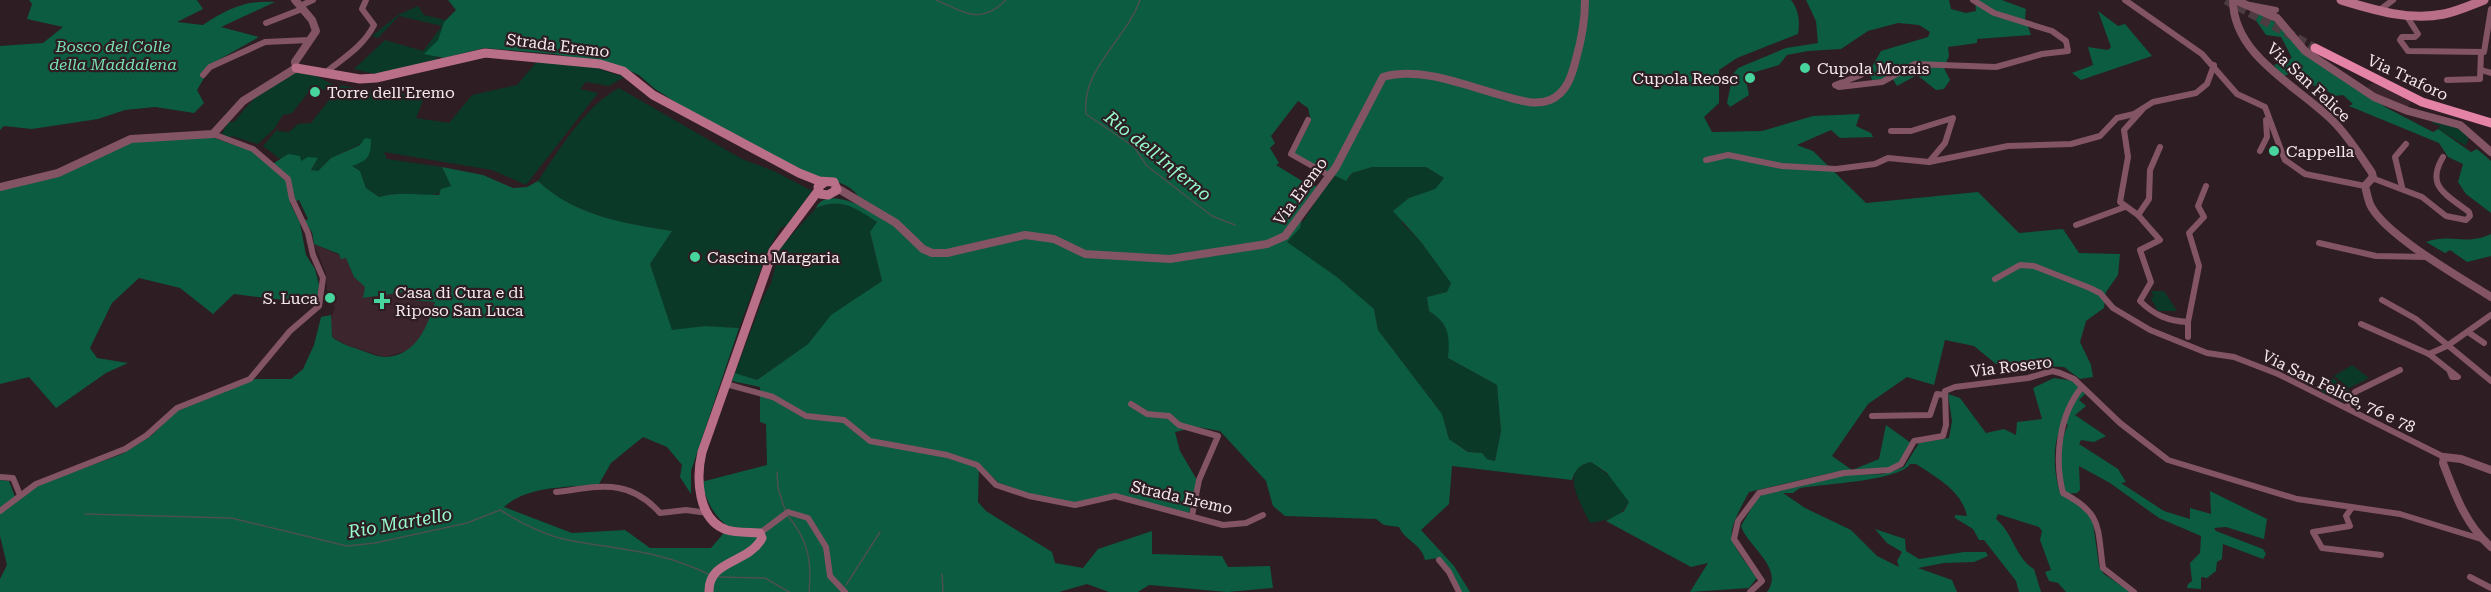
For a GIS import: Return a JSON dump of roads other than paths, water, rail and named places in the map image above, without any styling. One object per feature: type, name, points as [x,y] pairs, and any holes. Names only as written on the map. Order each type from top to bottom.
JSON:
[{"type":"main road","points":[[2340,0],[2405,15],[2438,15],[2484,0]]},
{"type":"main road","name":"Via Traforo","points":[[2316,48],[2417,101],[2454,115],[2491,123]]},
{"type":"main road","name":"Strada Eremo","points":[[296,68],[360,79],[376,78],[471,55],[496,52],[600,64],[615,68],[652,95],[799,173],[825,182],[834,182],[832,192],[818,190],[799,173]]},
{"type":"main road","points":[[709,592],[712,576],[717,568],[758,548],[762,538],[760,533],[726,530],[709,513],[699,493],[696,475],[774,248],[807,209],[825,182]]},
{"type":"main road","points":[[807,209],[832,192]]},
{"type":"street","points":[[213,134],[243,101],[296,68],[295,62],[316,31],[312,20],[295,0]]},
{"type":"street","points":[[266,23],[313,0]]},
{"type":"street","points":[[325,74],[358,49],[370,35],[374,25],[362,9],[366,0]]},
{"type":"street","name":"Via Eremo","points":[[832,192],[859,202],[896,223],[923,249],[932,253],[947,253],[1025,235],[1054,239],[1085,254],[1170,259],[1267,244],[1285,236],[1330,176],[1383,76],[1400,72],[1422,74],[1531,103],[1550,100],[1564,90],[1572,74],[1585,28],[1586,0]]},
{"type":"street","points":[[1861,75],[1836,86],[1882,82],[1902,69],[1917,64],[1996,67],[2068,50],[2065,40],[2053,32],[1997,14],[1973,0]]},
{"type":"street","points":[[2125,0],[2187,42],[2214,65],[2237,94],[2264,106],[2284,159],[2298,171],[2365,186]]},
{"type":"street","points":[[2234,0],[2277,18],[2305,51],[2374,97],[2408,111],[2460,125],[2491,152]]},
{"type":"street","name":"Via San Felice","points":[[2234,0],[2232,13],[2254,51],[2272,71],[2335,123],[2367,166],[2372,178]]},
{"type":"street","points":[[2381,9],[2393,0]]},
{"type":"street","points":[[2246,5],[2276,10]]},
{"type":"street","points":[[2405,15],[2418,34],[2415,37],[2403,37],[2400,40],[2408,51],[2484,52],[2491,9]]},
{"type":"street","points":[[203,75],[210,67],[265,42],[309,40]]},
{"type":"street","points":[[2447,80],[2480,79],[2481,52]]},
{"type":"street","points":[[1706,160],[1728,156],[1782,166],[1836,169],[1875,164],[1888,158],[1929,162],[2008,146],[2071,144],[2100,136],[2117,118],[2134,114],[2154,102],[2196,93],[2207,84],[2214,65]]},
{"type":"street","points":[[2481,70],[2491,73]]},
{"type":"street","points":[[2144,107],[2124,130],[2127,167],[2120,202],[2138,215],[2160,240],[2140,250],[2151,282],[2140,301],[2152,314],[2169,322],[2188,322]]},
{"type":"street","points":[[2260,151],[2267,137],[2267,110]]},
{"type":"street","points":[[1891,131],[1911,131],[1950,117],[1953,118],[1945,143],[1929,162]]},
{"type":"street","points":[[1308,120],[1291,154],[1330,176]]},
{"type":"street","points":[[0,187],[68,169],[131,140],[213,134],[256,151],[288,179],[292,199],[308,233],[313,255],[323,278],[319,306],[290,331],[250,379],[180,406],[147,435],[124,449],[39,483],[0,511]]},
{"type":"street","points":[[2402,187],[2395,157],[2406,144]]},
{"type":"street","points":[[2138,215],[2147,207],[2151,197],[2150,170],[2160,147]]},
{"type":"street","points":[[2365,186],[2372,178],[2402,187],[2436,204],[2446,216],[2462,220],[2469,218],[2466,209],[2444,193],[2435,181],[2436,170],[2443,157]]},
{"type":"street","points":[[2188,341],[2188,322],[2199,266],[2189,233],[2202,222],[2204,217],[2198,206],[2206,186]]},
{"type":"street","points":[[2365,186],[2373,211],[2428,257],[2491,297]]},
{"type":"street","points":[[2076,225],[2125,207]]},
{"type":"street","points":[[2319,243],[2335,243],[2344,250],[2396,259],[2428,257]]},
{"type":"street","name":"Via San Felice, 76 e 78","points":[[1995,279],[2020,265],[2034,266],[2091,288],[2100,293],[2113,308],[2136,323],[2246,361],[2347,407],[2444,457]]},
{"type":"street","points":[[2382,300],[2416,319],[2491,381]]},
{"type":"street","points":[[2429,354],[2447,346],[2491,315]]},
{"type":"street","points":[[2361,324],[2429,354],[2450,372]]},
{"type":"street","points":[[2468,332],[2484,343]]},
{"type":"street","points":[[2347,407],[2355,392],[2400,370]]},
{"type":"street","name":"Via Rosero","points":[[1944,395],[1945,391],[1955,387],[2028,378],[2052,371],[2074,379],[2120,423],[2168,460],[2297,499],[2351,509],[2400,514],[2481,539]]},
{"type":"street","name":"Strada Eremo","points":[[726,384],[773,397],[806,416],[844,420],[870,441],[947,455],[977,465],[996,485],[1029,496],[1075,505],[1115,496],[1232,525],[1263,514]]},
{"type":"street","points":[[2082,387],[2070,402],[2066,425],[2060,436],[2062,493],[2084,504],[2096,519],[2100,561],[2103,568],[2134,592]]},
{"type":"street","points":[[1750,592],[1755,590],[1762,581],[1734,539],[1738,521],[1750,502],[1760,493],[1844,473],[1889,470],[1901,464],[1914,441],[1943,436],[1948,428],[1944,395],[1937,394],[1930,415],[1914,417],[1884,413],[1872,416]]},
{"type":"street","points":[[1131,404],[1147,414],[1169,416],[1174,424],[1182,428],[1206,430],[1218,436],[1199,480],[1192,516]]},
{"type":"street","points":[[2491,470],[2461,459],[2444,457],[2443,463],[2462,512],[2481,539],[2491,547]]},
{"type":"street","points":[[0,477],[13,478],[20,495]]},
{"type":"street","points":[[556,492],[617,485],[644,495],[660,513],[686,510],[709,513]]},
{"type":"street","points":[[2351,509],[2346,516],[2350,526],[2317,530],[2313,532],[2316,541],[2322,548],[2381,555]]},
{"type":"street","points":[[760,533],[788,512],[795,512],[808,518],[826,547],[830,576],[845,592]]},
{"type":"street","points":[[1439,560],[1449,572],[1459,592]]},
{"type":"street","points":[[2470,577],[2491,588]]},
{"type":"waterway","points":[[936,0],[964,12],[980,15],[997,8],[1006,0]]},
{"type":"waterway","name":"Rio dell'Inferno","points":[[1140,0],[1090,83],[1086,98],[1086,114],[1134,147],[1147,166],[1212,216],[1235,225]]},
{"type":"waterway","points":[[777,472],[778,488],[785,510]]},
{"type":"waterway","name":"Rio Martello","points":[[85,514],[231,518],[347,546],[375,543],[467,523],[500,510],[532,528],[559,538],[656,555],[708,574]]},
{"type":"waterway","points":[[788,516],[800,534],[807,551],[810,570],[809,592]]},
{"type":"waterway","points":[[846,585],[880,532]]},
{"type":"waterway","points":[[942,574],[943,592]]},
{"type":"waterway","name":"Rio Martello","points":[[718,577],[765,578],[789,592]]},
{"type":"tunnel","points":[[2226,0],[2315,48]]},
{"type":"place","name":"Cupola Morais","points":[[1805,68]]},
{"type":"place","name":"Cupola Reosc","points":[[1750,78]]},
{"type":"place","name":"Torre dell'Eremo","points":[[315,92]]},
{"type":"place","name":"Cappella","points":[[2274,151]]},
{"type":"place","name":"Cascina Margaria","points":[[695,257]]},
{"type":"place","name":"S. Luca","points":[[330,298]]},
{"type":"place","name":"Casa di Cura e di Riposo San Luca","points":[[382,301]]},
{"type":"park label","name":"Bosco del Colle della Maddalena","points":[[113,55]]}]
